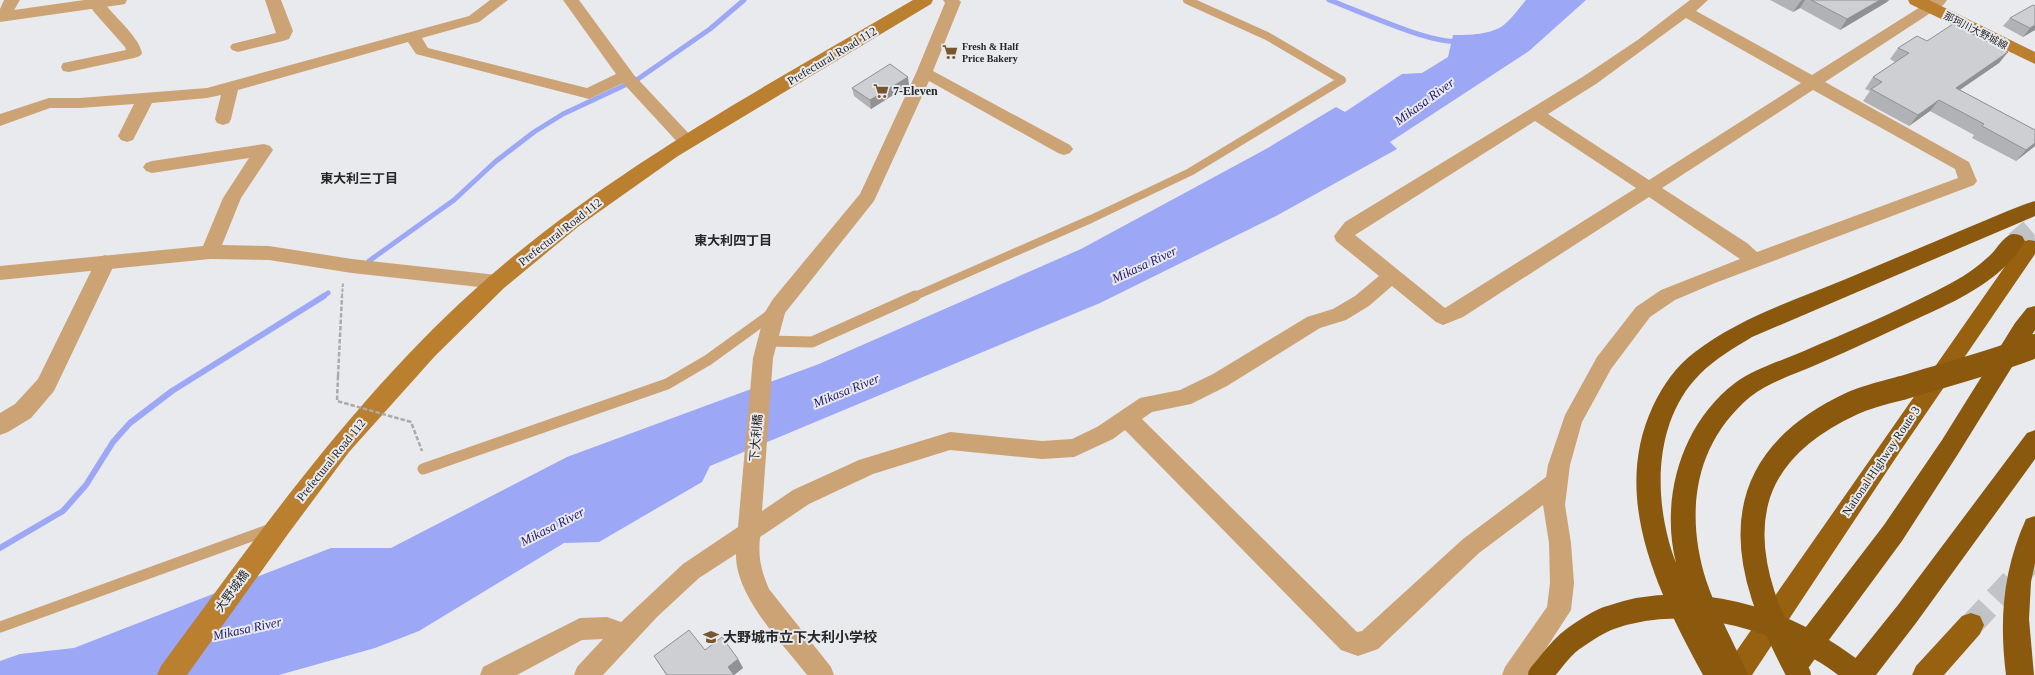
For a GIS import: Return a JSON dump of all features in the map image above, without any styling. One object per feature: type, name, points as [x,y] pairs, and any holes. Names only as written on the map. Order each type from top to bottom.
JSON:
[{"type":"highway","points":[[1735,675],[1672,588],[1658,548],[1649,511],[1647,477],[1652,443],[1661,412],[1683,378],[1692,368],[1716,348],[1744,331],[2035,208]]},
{"type":"highway","name":"National Highway Route 3","points":[[1701,627],[1693,578],[1685,544],[1682,508],[1687,473],[1700,439],[1718,412],[1743,391],[1774,373],[1937,301],[1969,283],[2022,244],[1892,443],[1735,675]]},
{"type":"highway","points":[[1786,675],[1893,533],[1950,447],[2031,330]]},
{"type":"highway","points":[[1799,675],[1785,649],[1756,574],[1751,540],[1753,510],[1761,483],[1775,459],[1796,437],[1822,419],[1854,403],[1927,380],[1982,366],[2031,330]]},
{"type":"highway","points":[[1540,675],[1565,644],[1588,628],[1616,616],[1645,608],[1677,606],[1715,609],[1749,616],[1784,630],[1818,647],[1859,675],[1907,614],[2032,444]]},
{"type":"highway","points":[[2020,675],[2016,651],[2015,607],[2019,578],[2035,527]]},
{"type":"highway","points":[[1926,675],[1971,625]]},
{"type":"highway","points":[[1701,627],[1718,675]]},
{"type":"main road","name":"Prefectural Road 112","points":[[272,536],[341,445],[427,350],[497,282],[572,221],[687,142],[925,0]]},
{"type":"main road","name":"那珂川大野城線","points":[[1928,2],[2035,60]]},
{"type":"main road","name":"大野城橋","points":[[171,675],[272,536]]},
{"type":"street","points":[[2,16],[12,0]]},
{"type":"street","points":[[2,16],[119,0]]},
{"type":"street","points":[[238,47],[283,36],[285,31],[273,0]]},
{"type":"street","points":[[0,120],[49,103],[80,103],[145,99],[207,93],[474,19],[500,0]]},
{"type":"street","points":[[571,0],[629,80],[687,142]]},
{"type":"street","points":[[775,312],[868,197],[924,73],[953,2],[951,0]]},
{"type":"street","points":[[1514,675],[1559,610],[1562,584],[1560,543],[1554,505],[1559,465],[1572,421],[1604,363],[1623,336],[1643,312],[1668,295],[1754,260],[1968,181],[1963,166],[1813,82],[1693,6],[1590,80],[1352,227],[1343,236],[1443,317],[1456,312],[1813,82],[1928,2]]},
{"type":"street","points":[[69,67],[134,53],[132,46],[99,9],[96,3]]},
{"type":"street","points":[[413,37],[422,51],[589,94],[629,80]]},
{"type":"street","points":[[924,73],[1064,149]]},
{"type":"street","points":[[223,119],[231,86]]},
{"type":"street","points":[[127,136],[145,99]]},
{"type":"street","points":[[1536,114],[1740,248],[1754,260]]},
{"type":"street","points":[[152,166],[264,150],[242,178],[222,215],[210,252]]},
{"type":"street","points":[[0,273],[210,252],[269,254],[352,266],[497,282]]},
{"type":"street","points":[[0,424],[23,411],[46,385],[105,263]]},
{"type":"street","points":[[586,675],[649,610],[691,571],[749,524],[776,512],[807,494],[867,467],[950,441],[1042,450],[1074,448],[1105,433],[1147,404],[1184,398],[1220,380],[1314,322],[1339,315],[1362,301],[1391,276]]},
{"type":"street","name":"下大利橋","points":[[775,312],[765,350],[747,556],[752,577],[761,597],[822,675]]},
{"type":"street","points":[[1127,418],[1350,642],[1358,644],[1369,641],[1471,546],[1557,482]]},
{"type":"street","points":[[492,675],[580,629],[607,628],[625,635]]},
{"type":"lane","points":[[765,350],[812,342],[998,258],[1091,219],[1190,172],[1342,80],[1267,36],[1187,0]]},
{"type":"lane","points":[[422,469],[667,384],[708,360],[775,312]]},
{"type":"lane","points":[[0,627],[272,536]]},
{"type":"path","points":[[352,266],[342,285],[337,401],[411,422],[422,452]]},
{"type":"water","name":"Mikasa River","points":[[1526,0],[1586,0],[1529,51],[1390,142],[1397,149],[1276,216],[1100,303],[710,466],[702,482],[599,542],[564,543],[419,631],[375,648],[279,675],[0,675],[0,661],[20,654],[74,648],[331,548],[391,548],[567,457],[819,364],[1081,249],[1266,149],[1336,107],[1345,112],[1402,74],[1422,73],[1448,57],[1453,35],[1480,34],[1500,28],[1511,18]]},
{"type":"building","points":[[1811,0],[1880,0],[1847,19]]},
{"type":"building","points":[[2033,5],[2035,6],[2035,25],[2030,28],[2010,18]]},
{"type":"building","points":[[1953,24],[2008,52],[1956,88],[2035,130],[2035,143],[2026,150],[1982,126],[1984,124],[1939,100],[1918,115],[1871,89],[1882,82],[1873,77],[1909,53],[1898,48],[1917,36],[1927,41]]},
{"type":"building","points":[[890,64],[908,77],[870,100],[852,88]]},
{"type":"building","points":[[689,630],[705,650],[722,637],[738,659],[728,667],[734,675],[667,675],[654,656]]},
{"type":"waterway","points":[[369,261],[454,200],[495,162],[534,132],[563,114],[638,79],[710,29],[744,0]]},
{"type":"waterway","points":[[1329,0],[1394,26],[1431,38],[1446,41],[1458,41]]},
{"type":"waterway","points":[[322,297],[328,293]]},
{"type":"waterway","points":[[0,548],[63,511],[86,485],[113,442],[130,423],[172,391],[324,296]]},
{"type":"tunnel","points":[[2015,241],[2035,224]]},
{"type":"tunnel","points":[[2029,247],[2035,238]]},
{"type":"tunnel","points":[[1971,625],[2035,557]]},
{"type":"place","name":"Fresh & Half Price Bakery","points":[[950,52]]},
{"type":"place","name":"7-Eleven","points":[[881,91]]},
{"type":"place","name":"大野城市立下大利小学校","points":[[711,637]]},
{"type":"district","name":"東大利三丁目","points":[[359,178]]},
{"type":"district","name":"東大利四丁目","points":[[733,240]]}]
